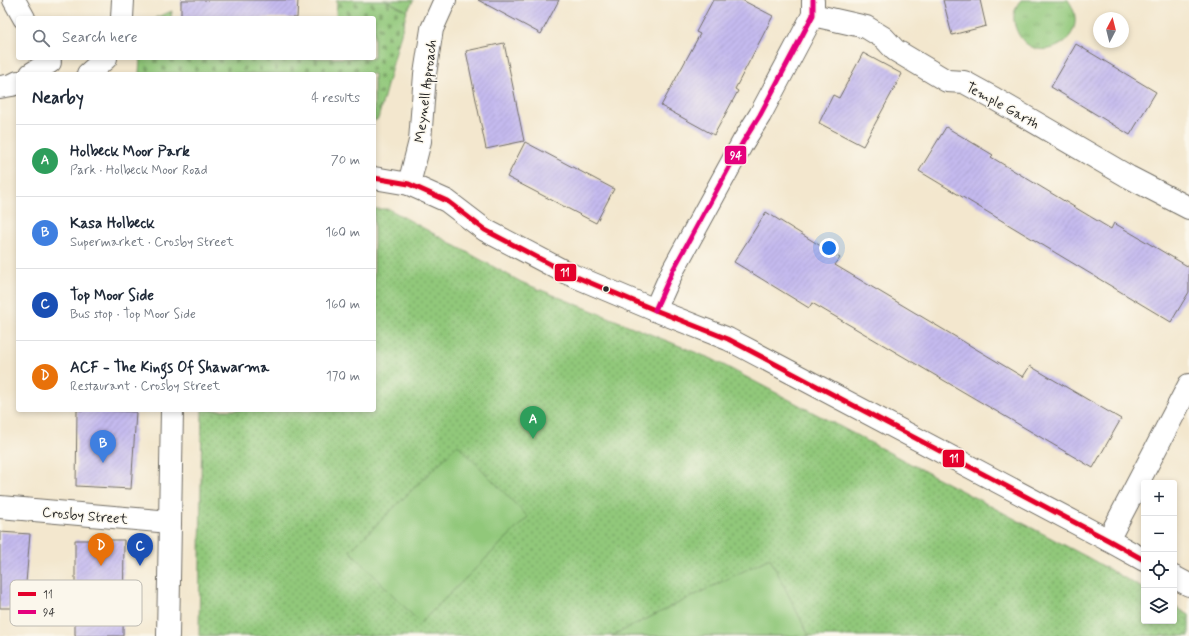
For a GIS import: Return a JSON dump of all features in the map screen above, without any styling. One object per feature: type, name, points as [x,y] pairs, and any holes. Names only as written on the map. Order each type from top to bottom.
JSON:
[{"type":"street","points":[[14,0],[23,16]]},
{"type":"street","points":[[122,16],[123,0]]},
{"type":"street","name":"Meynell Approach","points":[[409,184],[420,141],[425,74],[432,28],[445,0]]},
{"type":"street","points":[[655,310],[674,270],[760,115],[813,8]]},
{"type":"street","name":"Temple Garth","points":[[813,8],[866,27],[884,38],[895,50],[947,81],[964,82],[1129,177],[1189,208]]},
{"type":"street","points":[[90,72],[104,60]]},
{"type":"street","points":[[35,72],[52,65]]},
{"type":"street","points":[[0,87],[16,83]]},
{"type":"street","points":[[376,178],[409,184],[447,201],[485,230],[567,273],[728,339],[1141,558]]},
{"type":"street","points":[[1108,540],[1189,386]]},
{"type":"street","points":[[168,636],[172,412]]},
{"type":"street","name":"Crosby Street","points":[[0,507],[170,522]]},
{"type":"street","points":[[1177,579],[1189,585]]},
{"type":"green space","points":[[337,0],[385,0],[407,11],[378,119],[376,120],[376,72],[139,72],[140,60],[376,60],[376,16],[336,16]]},
{"type":"green space","points":[[385,0],[414,0],[407,11]]},
{"type":"green space","points":[[1021,0],[1068,0],[1075,15],[1074,28],[1068,38],[1058,46],[1046,49],[1034,48],[1023,40],[1015,26],[1014,19],[1016,8]]},
{"type":"green space","points":[[172,11],[171,16],[160,16]]},
{"type":"green space","points":[[376,209],[389,209],[521,282],[712,359],[1087,557],[1141,587],[1141,624],[1177,624],[1177,608],[1189,615],[1189,636],[199,636],[202,412],[376,412]]},
{"type":"green space","points":[[458,445],[528,517],[420,623],[350,551]]},
{"type":"green space","points":[[770,558],[809,636],[612,636]]},
{"type":"building","points":[[181,0],[298,0],[297,16],[181,16]]},
{"type":"building","points":[[478,0],[559,0],[541,34]]},
{"type":"building","points":[[713,0],[742,0],[773,16],[735,89],[738,91],[714,135],[661,106],[700,34],[696,32]]},
{"type":"building","points":[[943,0],[980,0],[986,26],[952,35]]},
{"type":"building","points":[[504,43],[524,141],[486,149],[466,51]]},
{"type":"building","points":[[1076,44],[1156,92],[1130,135],[1051,87]]},
{"type":"building","points":[[863,53],[902,74],[863,146],[819,123],[833,95],[839,98]]},
{"type":"building","points":[[946,127],[993,155],[991,157],[1111,229],[1114,223],[1189,267],[1189,292],[1171,322],[919,171]]},
{"type":"building","points":[[525,142],[614,189],[596,223],[507,177]]},
{"type":"building","points":[[766,212],[840,258],[835,265],[1023,377],[1030,366],[1121,419],[1093,468],[812,303],[809,308],[734,262]]},
{"type":"building","points":[[77,412],[136,412],[131,489],[76,486]]},
{"type":"building","points":[[0,532],[30,534],[26,580],[10,580],[10,608],[0,608]]},
{"type":"building","points":[[75,540],[124,540],[124,580],[75,580]]},
{"type":"building","points":[[75,626],[123,626],[123,636],[75,636]]},
{"type":"transit line","name":"94","points":[[655,310],[673,270],[743,142],[760,115],[813,15],[813,0]]},
{"type":"transit line","name":"11","points":[[376,178],[409,184],[447,201],[485,230],[567,273],[728,339],[1141,558]]},
{"type":"place","name":"Holbeck Moor Park","points":[[533,439]]},
{"type":"place","name":"Kasa Holbeck","points":[[103,463]]},
{"type":"place","name":"ACF - The Kings Of Shawarma","points":[[101,566]]},
{"type":"place","name":"Top Moor Side","points":[[140,566]]}]
